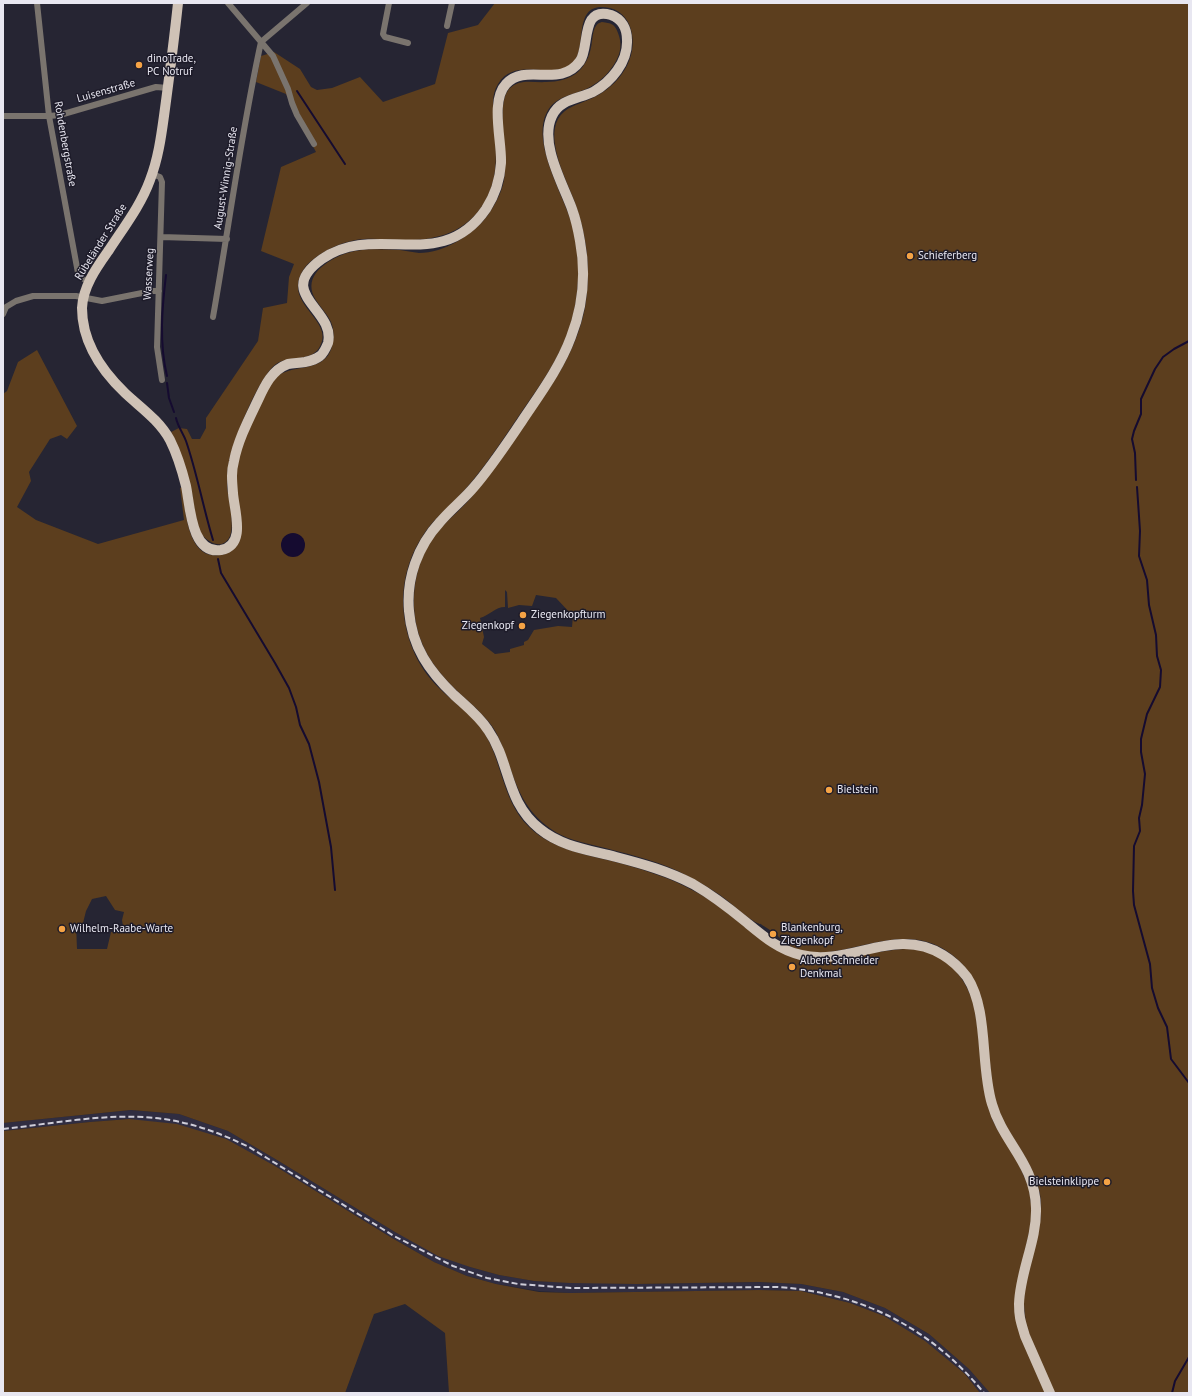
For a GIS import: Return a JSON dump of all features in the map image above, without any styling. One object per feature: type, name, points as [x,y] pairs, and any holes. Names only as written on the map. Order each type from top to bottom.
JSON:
[{"type":"main road","name":"Rübeländer Straße","points":[[178,3],[168,88],[159,146],[152,174],[139,204],[89,282],[83,297],[82,314],[85,331],[96,357],[114,382],[153,417],[171,442],[180,465],[196,535],[203,544],[212,549],[220,550],[229,547],[235,539],[238,528],[232,483],[234,457],[260,394],[268,380],[276,371],[291,364],[308,362],[317,358],[324,352],[328,342],[327,326],[304,291],[304,282],[311,269],[326,256],[352,246],[369,244],[414,246],[429,245],[451,238],[468,228],[486,210],[495,193],[499,180],[501,156],[498,104],[502,88],[510,79],[519,75],[552,75],[565,73],[572,69],[583,56],[588,25],[591,20],[602,14],[610,15],[621,22],[625,30],[627,46],[625,55],[618,70],[609,80],[598,88],[588,94],[567,101],[559,106],[549,123],[549,138],[552,158],[577,224],[582,251],[582,289],[575,327],[566,350],[553,374],[512,436],[478,483],[440,522],[420,550],[414,565],[408,602],[410,620],[415,641],[432,672],[477,716],[488,729],[498,748],[511,786],[520,806],[535,825],[552,838],[572,846],[626,859],[659,869],[684,880],[719,900],[769,941],[792,953],[808,957],[828,957],[903,943],[921,945],[938,952],[961,970],[972,986],[979,1007],[987,1077],[992,1105],[1000,1125],[1024,1164],[1033,1187],[1036,1204],[1036,1220],[1021,1287],[1019,1307],[1025,1336],[1050,1393]]},
{"type":"street","name":"Rohdenbergstraße","points":[[37,3],[49,116],[78,273],[80,277],[89,282]]},
{"type":"street","points":[[228,3],[273,56],[288,89],[297,115],[314,144]]},
{"type":"street","points":[[261,42],[307,3]]},
{"type":"street","points":[[389,3],[383,34],[385,37],[408,43]]},
{"type":"street","points":[[447,26],[452,3]]},
{"type":"street","name":"August-Winnig-Straße","points":[[213,317],[227,239],[243,132],[261,42]]},
{"type":"street","name":"Luisenstraße","points":[[3,116],[49,116],[156,88],[168,88]]},
{"type":"street","name":"Wasserweg","points":[[152,174],[160,177],[162,182],[157,347],[162,380]]},
{"type":"street","points":[[161,237],[227,239]]},
{"type":"street","points":[[3,314],[4,306],[33,296],[76,296],[102,301],[152,291],[159,291]]},
{"type":"shaded area","points":[[495,3],[1189,3],[1189,1393],[1054,1393],[1034,1347],[1026,1323],[1024,1311],[1024,1298],[1028,1272],[1040,1220],[1040,1194],[1037,1182],[1027,1160],[1008,1129],[997,1107],[992,1086],[983,1005],[973,979],[957,959],[942,948],[929,942],[903,939],[876,942],[826,952],[813,953],[799,950],[787,944],[765,926],[749,918],[715,892],[678,871],[628,854],[573,840],[556,832],[542,822],[528,807],[514,780],[501,742],[492,726],[438,670],[422,643],[417,629],[415,614],[415,584],[418,569],[431,541],[440,529],[481,486],[544,397],[561,370],[581,325],[587,290],[588,262],[586,244],[574,200],[558,160],[554,138],[555,128],[558,119],[564,112],[598,96],[615,83],[622,74],[631,56],[633,45],[630,25],[622,14],[615,9],[610,8],[598,7],[590,10],[585,17],[578,53],[575,60],[567,67],[557,70],[515,71],[506,75],[498,84],[494,93],[493,102],[496,162],[493,183],[484,203],[468,222],[448,234],[425,239],[368,239],[346,242],[319,255],[305,267],[298,284],[299,294],[317,321],[323,338],[319,348],[315,352],[305,357],[281,361],[269,371],[262,381],[241,425],[231,452],[227,474],[227,486],[232,517],[231,533],[224,543],[216,544],[205,538],[200,532],[196,520],[189,482],[171,432],[179,428],[187,429],[192,439],[200,439],[206,428],[206,418],[258,341],[263,308],[287,303],[289,277],[294,264],[261,251],[281,167],[316,152],[286,94],[256,82],[261,56],[274,52],[300,69],[311,87],[317,90],[332,88],[360,77],[383,102],[435,84],[448,33],[478,25]],"holes":[[[505,590],[507,592],[508,608],[519,605],[532,606],[536,595],[556,598],[573,616],[572,627],[558,626],[534,630],[528,640],[524,642],[524,645],[510,649],[510,652],[495,654],[482,644],[484,637],[480,618],[498,608],[505,607]]]},
{"type":"shaded area","points":[[602,22],[612,24],[616,28],[620,40],[619,54],[614,65],[594,85],[555,102],[547,112],[543,124],[543,138],[550,168],[568,212],[577,245],[578,279],[576,300],[570,325],[559,352],[537,390],[479,472],[468,486],[433,522],[420,540],[410,560],[403,592],[404,615],[409,638],[418,660],[431,679],[473,718],[485,735],[492,748],[506,789],[519,815],[529,827],[550,842],[574,852],[641,869],[684,886],[715,904],[766,944],[782,952],[793,954],[856,954],[902,949],[919,950],[941,958],[958,973],[970,993],[974,1005],[992,1119],[1015,1156],[1029,1188],[1032,1212],[1017,1287],[1045,1393],[990,1393],[969,1369],[929,1334],[885,1308],[843,1292],[801,1284],[759,1282],[636,1284],[534,1281],[499,1275],[470,1267],[438,1256],[395,1232],[228,1131],[179,1114],[131,1110],[3,1123],[3,394],[7,391],[18,362],[37,350],[77,426],[67,439],[61,435],[50,439],[29,472],[31,481],[17,507],[36,520],[98,544],[184,520],[180,488],[182,487],[187,522],[196,544],[203,552],[212,555],[225,554],[231,551],[238,544],[241,534],[236,493],[238,457],[262,400],[274,380],[279,375],[292,370],[314,365],[326,358],[330,352],[334,337],[331,322],[318,303],[312,289],[312,283],[317,271],[328,262],[350,252],[375,249],[400,250],[419,253],[429,252],[448,246],[466,236],[488,215],[502,189],[505,170],[503,107],[505,97],[509,89],[522,82],[563,80],[578,72],[588,58],[594,29],[597,24]],"holes":[[[106,896],[115,910],[124,912],[122,920],[124,932],[111,932],[107,949],[77,949],[76,924],[83,923],[86,911],[92,899]]]},
{"type":"shaded area","points":[[293,533],[301,537],[305,545],[301,553],[293,557],[285,553],[281,545],[285,537]]},
{"type":"shaded area","points":[[131,1110],[179,1114],[228,1131],[395,1232],[470,1267],[499,1275],[534,1281],[636,1284],[759,1282],[801,1284],[843,1292],[885,1308],[929,1334],[969,1369],[990,1393],[980,1393],[965,1374],[884,1316],[850,1303],[801,1291],[759,1290],[571,1293],[539,1291],[496,1284],[467,1276],[434,1262],[275,1166],[129,1119],[3,1131],[3,1123]]},
{"type":"shaded area","points":[[129,1119],[177,1124],[226,1139],[275,1166],[434,1262],[467,1276],[496,1284],[539,1292],[801,1291],[850,1303],[884,1316],[925,1341],[965,1374],[980,1393],[449,1393],[445,1333],[405,1304],[374,1314],[345,1393],[3,1393],[3,1131]]},
{"type":"waterway","points":[[297,91],[345,164]]},
{"type":"waterway","points":[[166,275],[162,313],[162,338],[164,364],[167,376]]},
{"type":"waterway","points":[[1136,480],[1135,453],[1132,439],[1141,414],[1141,399],[1155,369],[1163,357],[1189,341]]},
{"type":"waterway","points":[[167,383],[169,398],[174,412]]},
{"type":"waterway","points":[[176,418],[190,453],[213,540]]},
{"type":"waterway","points":[[1137,487],[1140,531],[1139,556],[1147,580],[1149,605],[1156,635],[1157,656],[1161,670],[1160,687],[1147,714],[1141,739],[1141,752],[1145,774],[1142,805],[1139,818],[1140,831],[1134,846],[1134,905],[1150,964],[1152,988],[1158,1008],[1167,1027],[1171,1059],[1189,1083]]},
{"type":"waterway","points":[[218,559],[221,573],[289,688],[296,707],[300,725],[309,744],[319,782],[331,847],[335,890]]},
{"type":"waterway","points":[[1172,1393],[1175,1381],[1189,1357]]},
{"type":"railway","points":[[3,1129],[92,1118],[114,1117],[159,1118],[198,1126],[249,1147],[394,1236],[453,1266],[487,1278],[518,1284],[571,1288],[778,1287],[838,1297],[866,1306],[893,1318],[918,1332],[963,1370],[984,1393]]},
{"type":"place","name":"dinoTrade, PC Notruf","points":[[139,65]]},
{"type":"place","name":"Schieferberg","points":[[910,256]]},
{"type":"place","name":"Ziegenkopfturm","points":[[523,615]]},
{"type":"place","name":"Ziegenkopf","points":[[522,626]]},
{"type":"place","name":"Bielstein","points":[[829,790]]},
{"type":"place","name":"Wilhelm-Raabe-Warte","points":[[62,929]]},
{"type":"place","name":"Blankenburg, Ziegenkopf","points":[[773,934]]},
{"type":"place","name":"Albert Schneider Denkmal","points":[[792,967]]},
{"type":"place","name":"Bielsteinklippe","points":[[1107,1182]]}]
